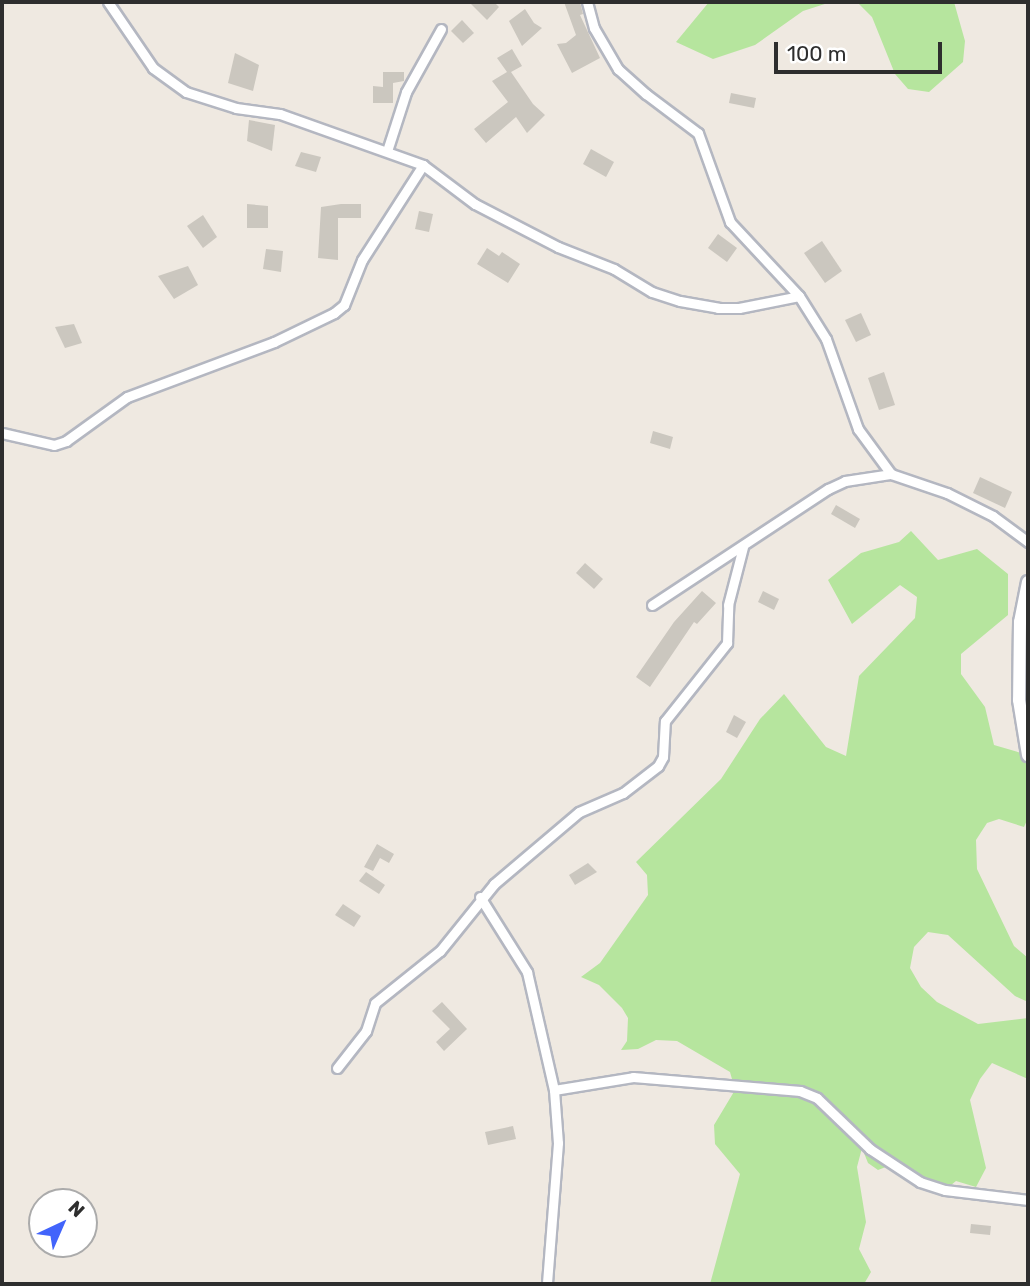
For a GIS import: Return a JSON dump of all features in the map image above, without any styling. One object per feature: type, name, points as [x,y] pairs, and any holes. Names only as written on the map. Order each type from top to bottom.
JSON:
[{"type":"street","points":[[108,2],[153,68],[186,92],[236,108],[280,114],[423,165],[475,204],[558,247],[614,269],[652,292],[680,301],[718,308],[739,308],[799,296]]},
{"type":"street","points":[[587,2],[594,28],[618,69],[698,133],[730,222],[799,296],[826,339],[858,429],[891,474]]},
{"type":"street","points":[[387,152],[406,92],[441,29]]},
{"type":"street","points":[[2,433],[54,444],[66,441],[127,397],[274,342],[334,313],[344,304],[362,260],[423,165]]},
{"type":"street","points":[[652,605],[828,489],[845,481],[891,474],[947,493],[993,516],[1028,542]]},
{"type":"street","points":[[337,1068],[366,1031],[376,1003],[440,951],[480,897],[579,813],[623,793],[658,766],[663,757],[665,721],[727,643],[728,605],[743,547]]},
{"type":"street","points":[[1028,582],[1020,622],[1019,700],[1028,755]]},
{"type":"street","points":[[480,897],[527,972],[554,1090],[558,1143],[547,1284]]},
{"type":"street","points":[[554,1090],[634,1077],[800,1091],[817,1098],[870,1149],[920,1182],[957,1192],[1028,1200]]},
{"type":"green space","points":[[709,2],[831,2],[803,11],[755,45],[713,59],[676,42]]},
{"type":"green space","points":[[851,2],[954,2],[965,41],[963,62],[929,92],[908,89],[895,74],[872,17],[858,3]]},
{"type":"green space","points":[[911,531],[938,560],[977,549],[1008,574],[1008,615],[961,654],[961,674],[985,707],[994,745],[1028,755],[1028,818],[1024,827],[999,819],[987,823],[976,840],[977,869],[1014,946],[1028,958],[1028,1002],[1015,996],[948,935],[928,932],[914,947],[910,968],[921,987],[937,1002],[978,1024],[1028,1018],[1028,1079],[992,1063],[980,1079],[970,1100],[986,1168],[976,1187],[956,1181],[945,1190],[904,1180],[891,1165],[878,1170],[868,1163],[862,1148],[857,1167],[866,1222],[859,1249],[871,1272],[864,1284],[710,1284],[740,1174],[715,1144],[714,1125],[735,1090],[730,1072],[677,1041],[656,1040],[638,1049],[621,1050],[627,1041],[628,1018],[599,985],[581,977],[600,963],[648,895],[647,875],[636,862],[721,779],[760,719],[784,694],[826,747],[846,756],[859,676],[915,618],[917,597],[900,585],[852,624],[828,580],[861,553],[899,542]]},
{"type":"building","points":[[469,2],[494,2],[499,7],[487,20]]},
{"type":"building","points":[[564,2],[580,2],[583,14],[580,15],[600,58],[572,73],[557,44],[566,43],[576,35]]},
{"type":"building","points":[[525,9],[534,23],[542,28],[522,46],[509,21]]},
{"type":"building","points":[[462,20],[474,33],[463,43],[451,31]]},
{"type":"building","points":[[512,49],[522,66],[511,72],[533,104],[545,115],[527,133],[516,117],[486,143],[474,129],[508,102],[492,81],[507,72],[497,58]]},
{"type":"building","points":[[235,53],[259,65],[253,91],[228,83]]},
{"type":"building","points":[[383,72],[404,72],[404,81],[393,83],[393,103],[373,103],[373,86],[383,87]]},
{"type":"building","points":[[731,93],[756,98],[754,108],[729,103]]},
{"type":"building","points":[[249,120],[275,125],[272,151],[247,141]]},
{"type":"building","points":[[591,149],[614,162],[606,177],[583,164]]},
{"type":"building","points":[[301,152],[321,157],[316,172],[295,166]]},
{"type":"building","points":[[247,204],[268,206],[268,228],[247,228]]},
{"type":"building","points":[[361,204],[361,218],[338,218],[338,260],[318,258],[321,207]]},
{"type":"building","points":[[419,211],[433,214],[429,232],[415,229]]},
{"type":"building","points":[[203,215],[217,237],[203,248],[187,226]]},
{"type":"building","points":[[718,234],[737,248],[727,262],[708,248]]},
{"type":"building","points":[[822,241],[842,271],[825,283],[804,253]]},
{"type":"building","points":[[487,248],[499,256],[502,252],[520,264],[508,283],[477,264]]},
{"type":"building","points":[[266,249],[283,251],[281,272],[263,269]]},
{"type":"building","points":[[188,266],[198,285],[174,299],[158,276]]},
{"type":"building","points":[[861,313],[871,335],[856,342],[845,320]]},
{"type":"building","points":[[74,324],[82,343],[65,348],[55,327]]},
{"type":"building","points":[[884,372],[895,405],[879,410],[868,378]]},
{"type":"building","points":[[653,431],[673,437],[670,449],[650,443]]},
{"type":"building","points":[[980,477],[1012,492],[1005,508],[973,493]]},
{"type":"building","points":[[836,505],[860,519],[855,528],[831,514]]},
{"type":"building","points":[[585,563],[603,579],[594,589],[576,573]]},
{"type":"building","points":[[702,591],[716,603],[697,624],[694,622],[650,687],[636,677],[674,622]]},
{"type":"building","points":[[763,591],[779,599],[774,610],[758,602]]},
{"type":"building","points":[[734,715],[746,722],[737,738],[726,732]]},
{"type":"building","points":[[377,844],[394,854],[389,863],[380,858],[373,871],[364,867]]},
{"type":"building","points":[[588,863],[597,872],[575,885],[569,875]]},
{"type":"building","points":[[366,872],[385,885],[379,894],[359,881]]},
{"type":"building","points":[[343,904],[361,916],[354,927],[335,915]]},
{"type":"building","points":[[442,1002],[467,1029],[444,1051],[436,1042],[450,1029],[432,1011]]},
{"type":"building","points":[[513,1126],[516,1139],[488,1145],[485,1132]]},
{"type":"building","points":[[971,1224],[991,1226],[990,1235],[970,1233]]}]
